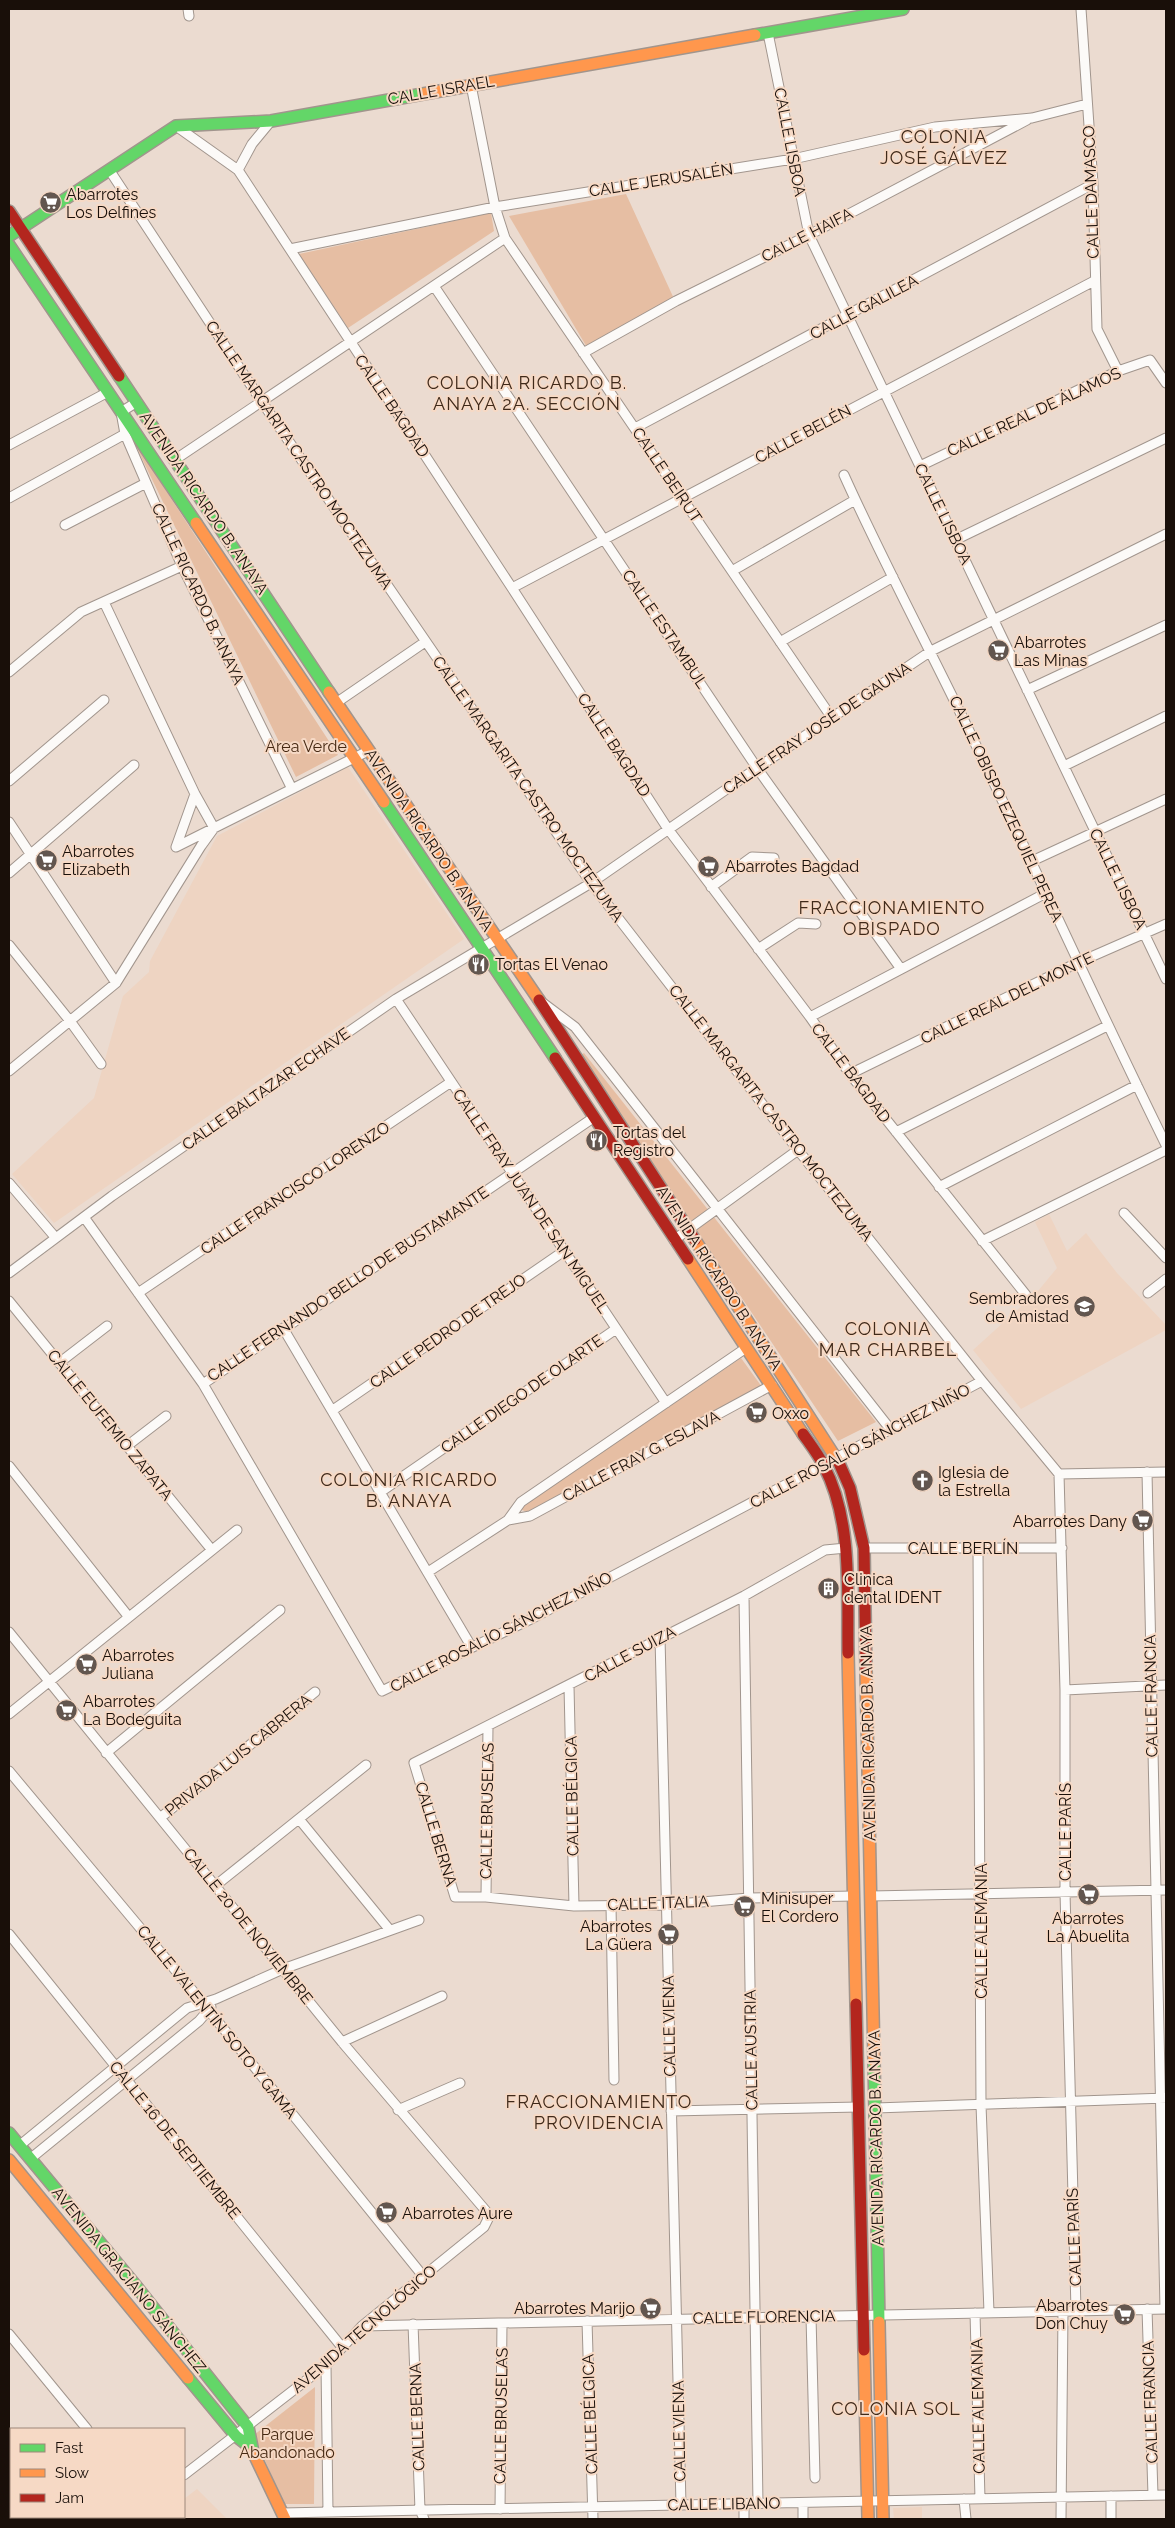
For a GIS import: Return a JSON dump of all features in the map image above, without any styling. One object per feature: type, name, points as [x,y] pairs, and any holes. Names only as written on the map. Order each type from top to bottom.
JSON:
[{"type":"main road","name":"CALLE ISRAEL","points":[[176,126],[271,121],[903,9]]},
{"type":"main road","points":[[9,236],[176,126]]},
{"type":"main road","name":"AVENIDA RICARDO B. ANAYA","points":[[9,211],[176,459],[427,839],[539,1000],[837,1458],[850,1488],[864,1548],[883,2519]]},
{"type":"main road","name":"AVENIDA RICARDO B. ANAYA","points":[[9,245],[482,949],[824,1466],[836,1499],[846,1548],[868,2519]]},
{"type":"main road","points":[[414,848],[427,839]]},
{"type":"main road","points":[[852,1814],[870,1814]]},
{"type":"main road","points":[[856,1978],[873,1978]]},
{"type":"main road","name":"AVENIDA GRACIANO SÁNCHEZ","points":[[9,2133],[136,2286],[248,2427]]},
{"type":"main road","points":[[9,2154],[19,2146]]},
{"type":"main road","points":[[13,2173],[30,2159]]},
{"type":"main road","name":"AVENIDA GRACIANO SÁNCHEZ","points":[[9,2160],[13,2173],[122,2298],[236,2436],[250,2447]]},
{"type":"main road","points":[[122,2298],[136,2286]]},
{"type":"main road","points":[[248,2427],[250,2447],[283,2516]]},
{"type":"street","name":"CALLE DAMASCO","points":[[1081,9],[1093,184],[1094,281],[1097,329],[1118,372]]},
{"type":"street","name":"CALLE LISBOA","points":[[768,33],[809,235],[1166,980]]},
{"type":"street","name":"CALLE BEIRUT","points":[[471,85],[495,207],[505,238],[832,718]]},
{"type":"street","points":[[1032,118],[1087,104]]},
{"type":"street","name":"CALLE JERUSALÉN","points":[[290,249],[495,207],[793,159],[936,127],[1032,118]]},
{"type":"street","name":"CALLE HAIFA","points":[[583,353],[676,301],[809,235],[1032,118]]},
{"type":"street","points":[[238,170],[252,144],[271,121]]},
{"type":"street","name":"CALLE BAGDAD","points":[[176,126],[238,170],[668,830],[850,1074],[1026,1295]]},
{"type":"street","name":"CALLE MARGARITA CASTRO MOCTEZUMA","points":[[110,171],[262,402],[591,883],[798,1150],[982,1381]]},
{"type":"street","name":"CALLE GALILEA","points":[[635,428],[1093,184]]},
{"type":"street","points":[[176,459],[505,238]]},
{"type":"street","name":"CALLE BELÉN","points":[[512,588],[1094,281]]},
{"type":"street","name":"CALLE ESTAMBUL","points":[[434,286],[757,768],[901,969]]},
{"type":"street","name":"CALLE REAL DE ÁLAMOS","points":[[920,466],[1118,372],[1150,360],[1166,383]]},
{"type":"street","points":[[10,441],[108,392]]},
{"type":"street","points":[[122,412],[137,402]]},
{"type":"street","name":"CALLE RICARDO B. ANAYA","points":[[122,412],[124,434],[182,566],[292,789]]},
{"type":"street","points":[[9,498],[124,434]]},
{"type":"street","points":[[955,540],[1166,438]]},
{"type":"street","name":"CALLE OBISPO EZEQUIEL PEREA","points":[[844,475],[1032,861],[1077,963],[1166,1145]]},
{"type":"street","points":[[65,525],[146,482]]},
{"type":"street","points":[[732,571],[855,500]]},
{"type":"street","name":"CALLE FRAY JOSÉ DE GAUNA","points":[[482,949],[591,883],[931,651],[1166,534]]},
{"type":"street","points":[[9,672],[82,612],[182,566]]},
{"type":"street","points":[[780,642],[893,577]]},
{"type":"street","points":[[104,602],[195,794],[214,828]]},
{"type":"street","points":[[1027,690],[1166,625]]},
{"type":"street","points":[[336,703],[425,642]]},
{"type":"street","points":[[9,781],[104,700]]},
{"type":"street","points":[[1064,766],[1166,716]]},
{"type":"street","points":[[195,794],[176,847],[368,750]]},
{"type":"street","points":[[9,873],[134,765]]},
{"type":"street","points":[[1032,861],[1166,798]]},
{"type":"street","points":[[9,822],[116,983]]},
{"type":"street","points":[[9,1072],[116,983],[214,828]]},
{"type":"street","points":[[711,887],[752,857],[774,858]]},
{"type":"street","points":[[810,1018],[1046,893]]},
{"type":"street","points":[[758,949],[798,923],[816,924]]},
{"type":"street","name":"CALLE REAL DEL MONTE","points":[[850,1074],[1077,963],[1166,924]]},
{"type":"street","points":[[9,945],[70,1021],[101,1064]]},
{"type":"street","name":"CALLE BALTAZAR ECHAVE","points":[[9,1273],[55,1237],[396,999],[482,949]]},
{"type":"street","name":"CALLE FRAY JUAN DE SAN MIGUEL","points":[[396,999],[666,1403]]},
{"type":"street","points":[[539,1000],[575,1028],[891,1430]]},
{"type":"street","points":[[896,1132],[1108,1026]]},
{"type":"street","name":"CALLE FRANCISCO LORENZO","points":[[138,1293],[452,1082]]},
{"type":"street","points":[[939,1187],[1137,1085]]},
{"type":"street","name":"CALLE FERNANDO BELLO DE BUSTAMANTE","points":[[203,1384],[593,1118]]},
{"type":"street","points":[[674,1240],[798,1150]]},
{"type":"street","points":[[982,1241],[1166,1150]]},
{"type":"street","points":[[9,1183],[55,1237]]},
{"type":"street","points":[[1124,1213],[1166,1258]]},
{"type":"street","name":"CALLE ROSALÍO SÁNCHEZ NIÑO","points":[[84,1217],[203,1384],[382,1691],[471,1646],[533,1618],[982,1381]]},
{"type":"street","name":"CALLE PEDRO DE TREJO","points":[[333,1410],[564,1251]]},
{"type":"street","points":[[1148,1293],[1166,1279]]},
{"type":"street","name":"CALLE EUFEMIO ZAPATA","points":[[9,1301],[211,1548]]},
{"type":"street","points":[[59,1363],[108,1326]]},
{"type":"street","points":[[283,1328],[471,1646]]},
{"type":"street","name":"CALLE DIEGO DE OLARTE","points":[[379,1493],[616,1329]]},
{"type":"street","name":"CALLE FRAY G. ESLAVA","points":[[428,1572],[508,1520],[521,1502],[746,1348]]},
{"type":"street","points":[[982,1381],[1059,1474],[1166,1472]]},
{"type":"street","name":"CALLE FRAY G. ESLAVA","points":[[508,1520],[530,1516],[772,1385]]},
{"type":"street","points":[[127,1446],[166,1416]]},
{"type":"street","points":[[9,1466],[128,1616]]},
{"type":"street","name":"CALLE FRANCIA","points":[[1147,1472],[1150,1685],[1163,2098],[1166,2309]]},
{"type":"street","name":"CALLE PARÍS","points":[[1059,1474],[1065,1690],[1064,1892],[1076,2310]]},
{"type":"street","points":[[9,1714],[211,1548],[237,1530]]},
{"type":"street","name":"CALLE SUIZA","points":[[414,1763],[744,1596],[825,1550],[846,1548]]},
{"type":"street","name":"CALLE BERLÍN","points":[[864,1548],[1062,1548]]},
{"type":"street","name":"CALLE ALEMANIA","points":[[978,1549],[981,2105],[990,2312]]},
{"type":"street","name":"CALLE AUSTRIA","points":[[744,1596],[758,2504]]},
{"type":"street","points":[[106,1752],[280,1610]]},
{"type":"street","name":"CALLE 20 DE NOVIEMBRE","points":[[9,1632],[398,2110],[486,2211],[488,2220]]},
{"type":"street","name":"CALLE VIENA","points":[[660,1637],[681,2505]]},
{"type":"street","points":[[1065,1690],[1166,1685]]},
{"type":"street","name":"CALLE BÉLGICA","points":[[569,1686],[574,1906]]},
{"type":"street","name":"PRIVADA LUIS CABRERA","points":[[160,1818],[316,1692]]},
{"type":"street","name":"CALLE BRUSELAS","points":[[486,1897],[488,1726]]},
{"type":"street","name":"CALLE BERNA","points":[[414,1763],[455,1897],[463,1898]]},
{"type":"street","points":[[214,1886],[366,1765]]},
{"type":"street","name":"CALLE VALENTÍN SOTO Y GAMA","points":[[9,1771],[202,2002],[423,2276]]},
{"type":"street","points":[[299,1819],[389,1929]]},
{"type":"street","points":[[871,1896],[1166,1890]]},
{"type":"street","name":"CALLE ITALIA","points":[[463,1898],[486,1897],[574,1906],[611,1906],[666,1905],[749,1898],[854,1896]]},
{"type":"street","points":[[611,1906],[614,2080]]},
{"type":"street","points":[[19,2146],[187,2008],[216,1999],[283,1969],[389,1929],[419,1920]]},
{"type":"street","name":"CALLE 16 DE SEPTIEMBRE","points":[[9,1934],[342,2346]]},
{"type":"street","points":[[342,2042],[442,1996]]},
{"type":"street","points":[[30,2159],[199,2021],[216,1999]]},
{"type":"street","points":[[398,2110],[460,2083]]},
{"type":"street","points":[[876,2108],[1163,2098]]},
{"type":"street","points":[[671,2111],[859,2108]]},
{"type":"street","name":"AVENIDA TECNOLÓGICO","points":[[185,2475],[326,2365],[362,2326],[484,2227],[488,2220]]},
{"type":"street","name":"CALLE FRANCIA","points":[[1147,2309],[1153,2495]]},
{"type":"street","name":"CALLE FLORENCIA","points":[[362,2326],[1166,2309]]},
{"type":"street","points":[[1062,2519],[1063,2311]]},
{"type":"street","name":"CALLE ALEMANIA","points":[[975,2313],[980,2499]]},
{"type":"street","points":[[811,2316],[815,2478]]},
{"type":"street","name":"CALLE BÉLGICA","points":[[587,2321],[593,2507]]},
{"type":"street","name":"CALLE BRUSELAS","points":[[500,2509],[502,2322]]},
{"type":"street","name":"CALLE BERNA","points":[[413,2324],[420,2510]]},
{"type":"street","points":[[9,2334],[86,2428]]},
{"type":"street","points":[[326,2365],[328,2512]]},
{"type":"street","name":"CALLE LIBANO","points":[[283,2516],[328,2512],[356,2516],[420,2510],[1166,2495]]},
{"type":"street","points":[[1111,2496],[1111,2519]]},
{"type":"street","points":[[964,2499],[966,2519]]},
{"type":"street","points":[[803,2503],[804,2519]]},
{"type":"street","points":[[744,2504],[744,2519]]},
{"type":"street","points":[[593,2507],[593,2519]]},
{"type":"street","points":[[420,2510],[424,2519]]},
{"type":"shaded area","points":[[348,767],[464,939],[54,1223],[12,1174],[94,1098],[123,996],[149,972],[150,961],[217,836]]},
{"type":"shaded area","name":"Sembradores de Amistad","points":[[1049,1214],[1067,1251],[1086,1233],[1117,1273],[1166,1325],[1166,1330],[1021,1409],[973,1350],[1038,1291],[1057,1268],[1035,1222]]},
{"type":"shaded area","points":[[197,2489],[227,2519],[158,2519],[185,2518],[185,2498]]},
{"type":"shaded area","points":[[922,2507],[922,2519],[894,2519],[893,2508]]},
{"type":"green space","points":[[626,194],[675,301],[588,349],[509,216]]},
{"type":"green space","points":[[491,213],[494,231],[348,328],[299,254]]},
{"type":"green space","name":"Area Verde","points":[[133,440],[338,755],[296,777]]},
{"type":"green space","points":[[584,1053],[876,1422],[838,1441],[579,1056]]},
{"type":"green space","points":[[741,1358],[762,1387],[527,1512],[522,1510],[523,1505]]},
{"type":"green space","name":"Parque Abandonado","points":[[315,2387],[314,2504],[284,2504],[254,2435]]},
{"type":"traffic: fast","points":[[755,35],[903,9]]},
{"type":"traffic: fast","points":[[9,236],[176,126],[271,121],[423,94]]},
{"type":"traffic: fast","points":[[9,245],[196,523]]},
{"type":"traffic: fast","points":[[119,376],[329,692]]},
{"type":"traffic: fast","points":[[384,802],[555,1058]]},
{"type":"traffic: fast","points":[[874,2061],[879,2322]]},
{"type":"traffic: fast","points":[[9,2133],[136,2286],[248,2427],[253,2452]]},
{"type":"traffic: fast","points":[[188,2378],[236,2436],[250,2447]]},
{"type":"traffic: slow","points":[[423,94],[755,35]]},
{"type":"traffic: slow","points":[[196,523],[384,802]]},
{"type":"traffic: slow","points":[[329,692],[539,1000]]},
{"type":"traffic: slow","points":[[695,1240],[839,1463]]},
{"type":"traffic: slow","points":[[688,1259],[803,1434]]},
{"type":"traffic: slow","points":[[848,1653],[856,2004]]},
{"type":"traffic: slow","points":[[866,1670],[874,2061]]},
{"type":"traffic: slow","points":[[9,2160],[188,2378]]},
{"type":"traffic: slow","points":[[879,2322],[883,2519]]},
{"type":"traffic: slow","points":[[864,2350],[868,2519]]},
{"type":"traffic: slow","points":[[253,2452],[285,2519]]},
{"type":"traffic: jam","points":[[9,211],[119,376]]},
{"type":"traffic: jam","points":[[539,1000],[695,1240]]},
{"type":"traffic: jam","points":[[555,1058],[688,1259]]},
{"type":"traffic: jam","points":[[803,1434],[824,1466],[840,1510],[848,1582],[848,1653]]},
{"type":"traffic: jam","points":[[839,1463],[850,1488],[864,1548],[866,1670]]},
{"type":"traffic: jam","points":[[856,2004],[864,2350]]},
{"type":"place","name":"Abarrotes Los Delfines","points":[[50,203]]},
{"type":"place","name":"Abarrotes Las Minas","points":[[998,651]]},
{"type":"place","name":"Abarrotes Elizabeth","points":[[46,860]]},
{"type":"place","name":"Abarrotes Bagdad","points":[[709,866]]},
{"type":"place","name":"Tortas El Venao","points":[[479,964]]},
{"type":"place","name":"Tortas del Registro","points":[[597,1141]]},
{"type":"place","name":"Sembradores de Amistad","points":[[1085,1307]]},
{"type":"place","name":"Oxxo","points":[[756,1413]]},
{"type":"place","name":"Iglesia de la Estrella","points":[[922,1481]]},
{"type":"place","name":"Abarrotes Dany","points":[[1143,1521]]},
{"type":"place","name":"Clinica dental IDENT","points":[[828,1588]]},
{"type":"place","name":"Abarrotes Juliana","points":[[86,1664]]},
{"type":"place","name":"Abarrotes La Bodeguita","points":[[67,1710]]},
{"type":"place","name":"Abarrotes La Abuelita","points":[[1088,1894]]},
{"type":"place","name":"Minisuper El Cordero","points":[[745,1907]]},
{"type":"place","name":"Abarrotes La Güera","points":[[668,1935]]},
{"type":"place","name":"Abarrotes Aure","points":[[386,2213]]},
{"type":"place","name":"Abarrotes Marijo","points":[[651,2308]]},
{"type":"place","name":"Abarrotes Don Chuy","points":[[1124,2314]]},
{"type":"district","name":"COLONIA JOSÉ GÁLVEZ","points":[[944,146]]},
{"type":"district","name":"COLONIA RICARDO B. ANAYA 2A. SECCIÓN","points":[[527,392]]},
{"type":"district","name":"FRACCIONAMIENTO OBISPADO","points":[[892,918]]},
{"type":"district","name":"COLONIA MAR CHARBEL","points":[[888,1338]]},
{"type":"district","name":"COLONIA RICARDO B. ANAYA","points":[[409,1489]]},
{"type":"district","name":"FRACCIONAMIENTO PROVIDENCIA","points":[[599,2111]]},
{"type":"district","name":"COLONIA SOL","points":[[896,2408]]}]
